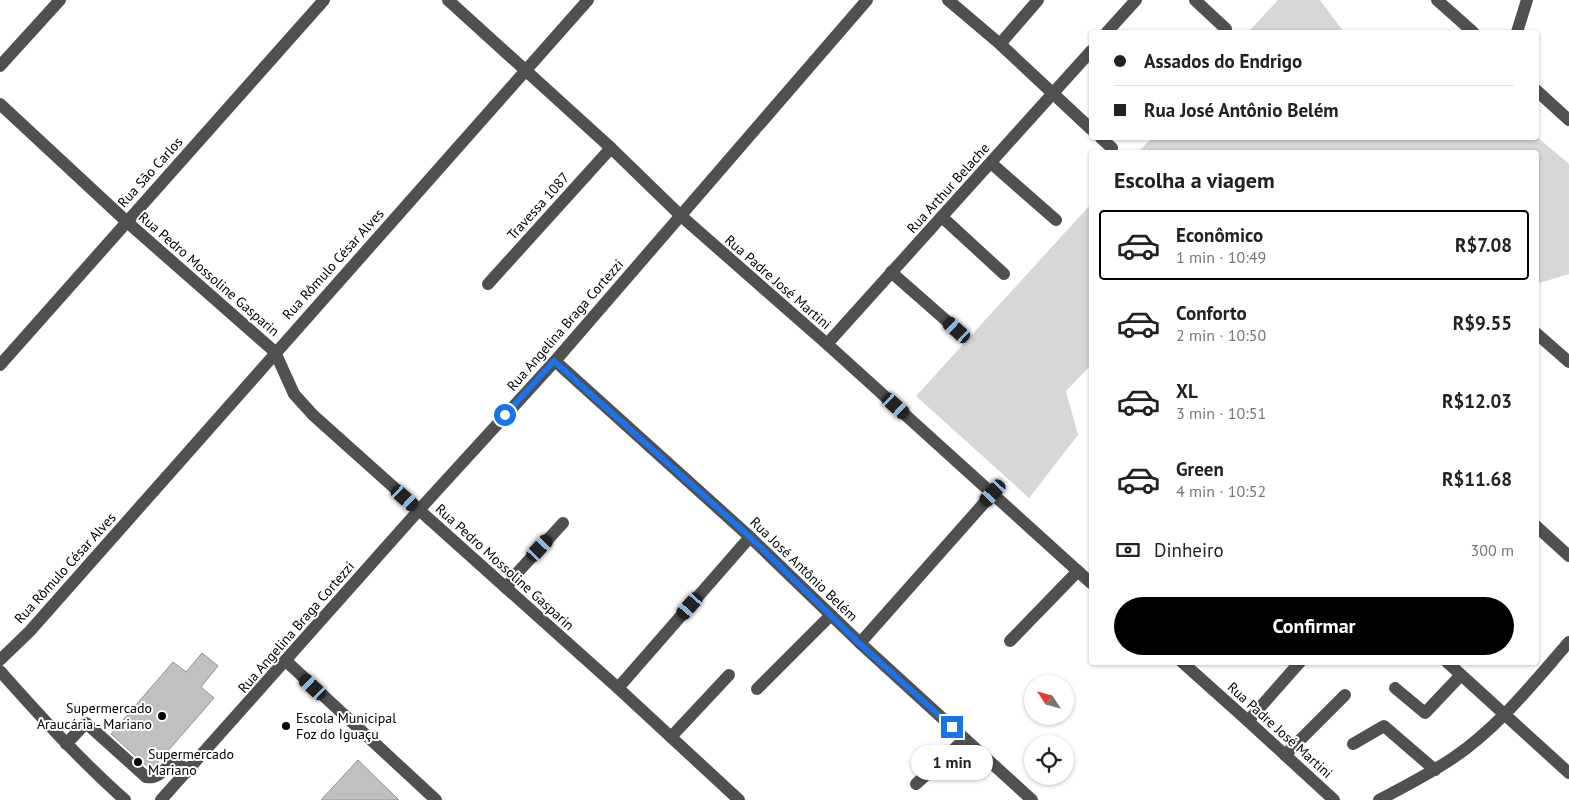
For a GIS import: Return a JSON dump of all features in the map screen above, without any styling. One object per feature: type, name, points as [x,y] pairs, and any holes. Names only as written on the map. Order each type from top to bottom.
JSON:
[{"type":"street","points":[[0,66],[60,0]]},
{"type":"street","name":"Rua São Carlos","points":[[0,365],[324,0]]},
{"type":"street","name":"Rua Padre José Martini","points":[[448,0],[611,148],[680,215],[827,344],[1089,581]]},
{"type":"street","name":"Rua Rômulo César Alves","points":[[0,660],[30,631],[588,0]]},
{"type":"street","name":"Rua Angelina Braga Cortezzi","points":[[161,800],[554,361],[867,0]]},
{"type":"street","points":[[948,0],[1000,44],[1089,127]]},
{"type":"street","points":[[1000,44],[1038,0]]},
{"type":"street","points":[[1113,30],[1136,0]]},
{"type":"street","points":[[1195,0],[1208,4],[1226,28]]},
{"type":"street","points":[[1437,0],[1471,30]]},
{"type":"street","points":[[1518,30],[1526,0]]},
{"type":"street","name":"Rua Arthur Belache","points":[[827,344],[1089,52]]},
{"type":"street","points":[[1539,93],[1569,120]]},
{"type":"street","name":"Rua Pedro Mossoline Gasparin","points":[[0,104],[126,221],[275,352],[294,394],[313,415],[618,688],[739,800]]},
{"type":"street","points":[[1103,140],[1112,148]]},
{"type":"street","name":"Travessa 1087","points":[[488,284],[611,148]]},
{"type":"street","points":[[991,163],[1056,220]]},
{"type":"street","points":[[942,217],[1004,274]]},
{"type":"street","points":[[892,272],[957,330]]},
{"type":"street","points":[[1539,336],[1569,362]]},
{"type":"street","name":"Rua José Antônio Belém","points":[[554,361],[750,537],[860,644],[1032,800]]},
{"type":"street","points":[[860,644],[993,493]]},
{"type":"street","points":[[506,588],[518,572],[563,523]]},
{"type":"street","points":[[1539,529],[1569,556]]},
{"type":"street","points":[[618,688],[750,537]]},
{"type":"street","points":[[1010,641],[1078,571]]},
{"type":"street","points":[[758,689],[831,615]]},
{"type":"street","points":[[1379,800],[1454,758],[1486,732],[1569,642]]},
{"type":"street","points":[[286,661],[436,800]]},
{"type":"street","name":"Rua Padre José Martini","points":[[1185,665],[1334,800]]},
{"type":"street","points":[[1248,720],[1297,665]]},
{"type":"street","points":[[1450,665],[1569,773]]},
{"type":"street","points":[[0,671],[66,744],[125,800]]},
{"type":"street","points":[[671,738],[729,675]]},
{"type":"street","points":[[1395,688],[1425,713],[1461,675]]},
{"type":"street","points":[[1285,755],[1345,695]]},
{"type":"street","points":[[66,744],[86,723],[146,777],[158,776],[175,761],[187,772]]},
{"type":"street","points":[[1352,744],[1384,726],[1435,770]]},
{"type":"street","points":[[916,784],[965,739]]},
{"type":"shaded area","points":[[1278,0],[1320,0],[1342,30],[1250,30]]},
{"type":"shaded area","points":[[1539,139],[1569,164],[1569,274],[1539,283],[1539,150],[1140,150],[1150,140]]},
{"type":"shaded area","points":[[1089,206],[1089,367],[1066,391],[1078,435],[1029,498],[916,396]]},
{"type":"building","name":"Supermercado Araucária - Mariano","points":[[202,653],[218,666],[201,687],[214,698],[153,768],[150,769],[111,734],[173,662],[186,672]]},
{"type":"building","points":[[358,760],[399,800],[321,800]]},
{"type":"place","name":"Supermercado Araucária - Mariano","points":[[162,716]]},
{"type":"place","name":"Escola Municipal Foz do Iguaçu","points":[[286,726]]},
{"type":"place","name":"Supermercado Mariano","points":[[138,762]]},
{"type":"route","points":[[505,415],[554,361],[750,537],[860,644],[952,727]]}]
